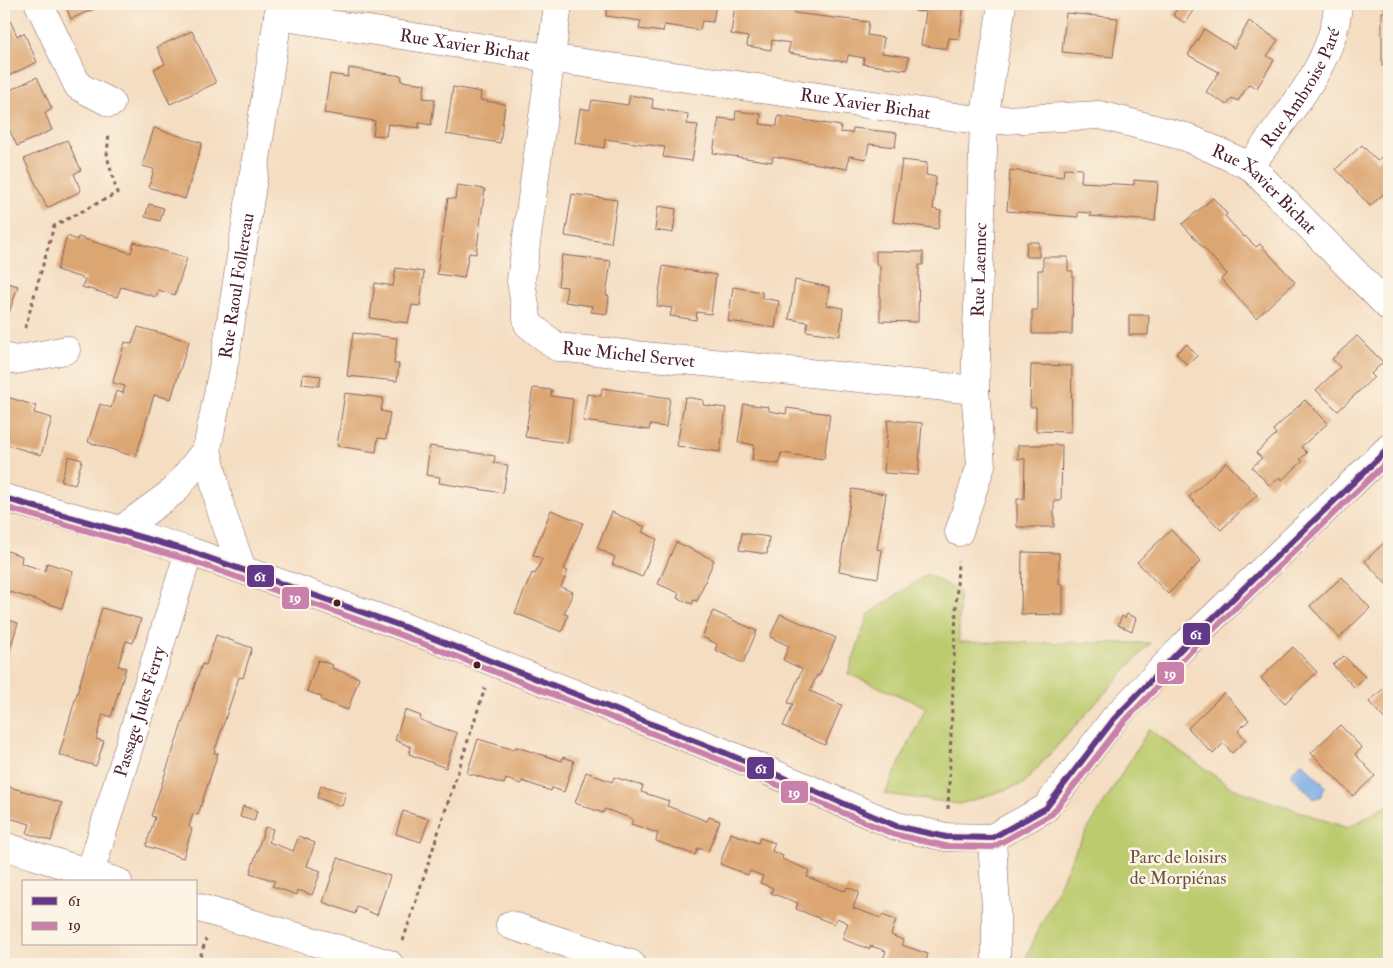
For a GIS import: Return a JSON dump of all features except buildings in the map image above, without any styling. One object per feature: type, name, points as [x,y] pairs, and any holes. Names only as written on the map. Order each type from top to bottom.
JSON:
[{"type":"street","points":[[40,4],[78,86],[111,103]]},
{"type":"street","points":[[549,58],[558,4]]},
{"type":"street","name":"Rue Laennec","points":[[959,532],[981,465],[975,390],[984,121],[1002,4]]},
{"type":"street","name":"Rue Ambroise Paré","points":[[1250,166],[1320,65],[1337,21],[1338,4]]},
{"type":"street","name":"Rue Xavier Bichat","points":[[279,10],[549,58],[984,121],[1100,115],[1186,137],[1250,166],[1389,307]]},
{"type":"street","name":"Rue Raoul Follereau","points":[[121,530],[174,491],[206,449],[226,354],[279,10]]},
{"type":"street","name":"Rue Michel Servet","points":[[549,58],[521,281],[528,324],[557,347],[975,390]]},
{"type":"street","points":[[10,358],[66,350]]},
{"type":"street","points":[[4,498],[189,551],[404,627],[493,664],[723,752],[896,826],[946,837],[992,838],[1046,808],[1114,719],[1186,644],[1389,448]]},
{"type":"street","points":[[206,449],[221,510],[242,569]]},
{"type":"street","name":"Passage Jules Ferry","points":[[90,873],[189,551]]},
{"type":"street","points":[[992,838],[996,909],[996,964]]},
{"type":"street","points":[[4,846],[112,880]]},
{"type":"street","points":[[198,907],[395,955]]},
{"type":"street","points":[[510,925],[631,964]]},
{"type":"path","points":[[10,358],[54,226],[117,193],[107,156],[111,103]]},
{"type":"path","points":[[946,837],[959,532]]},
{"type":"path","points":[[395,955],[493,664]]},
{"type":"green space","points":[[927,574],[959,592],[959,642],[1150,643],[1023,784],[960,804],[885,794],[926,707],[848,674],[868,615]]},
{"type":"green space","name":"Parc de loisirs de Morpiénas","points":[[1149,729],[1232,788],[1347,828],[1389,805],[1389,964],[1023,964],[1077,847]]},
{"type":"water","points":[[1302,762],[1326,787],[1323,790],[1322,796],[1314,799],[1290,774]]},
{"type":"transit line","name":"61","points":[[4,498],[189,551],[404,627],[723,752],[896,826],[946,837],[992,838],[1046,808],[1114,719],[1186,644],[1389,448]]},
{"type":"transit line","name":"19","points":[[4,507],[186,559],[401,635],[720,760],[893,834],[945,846],[993,847],[1052,814],[1121,725],[1192,650],[1389,460]]}]
